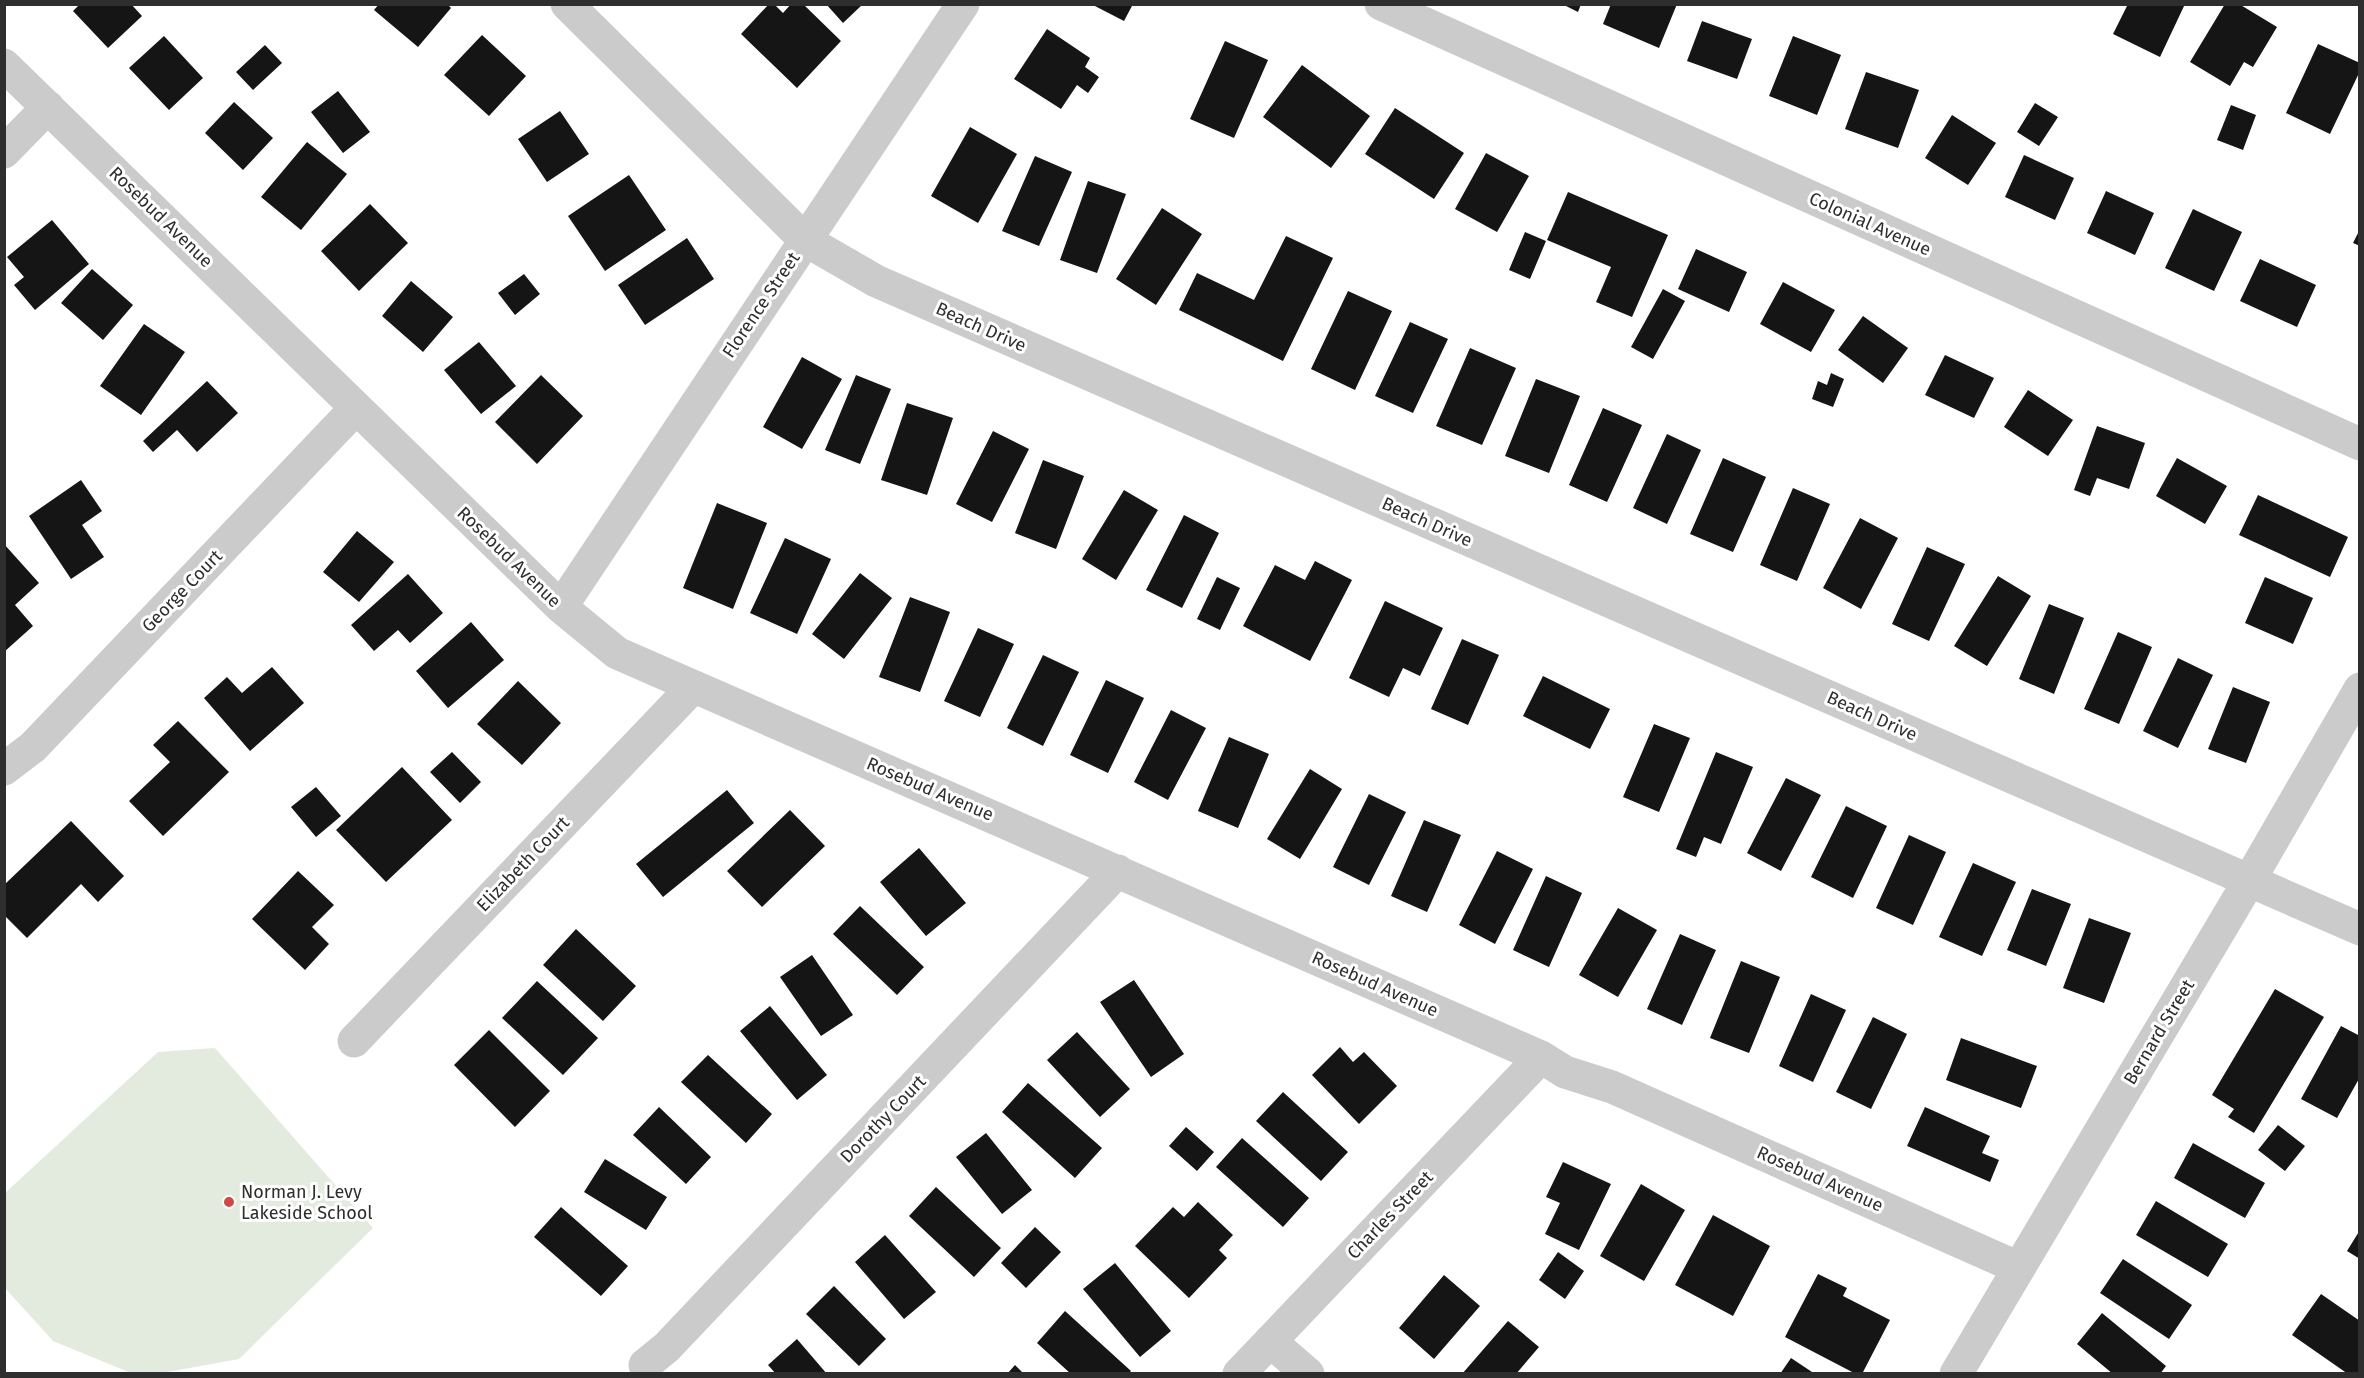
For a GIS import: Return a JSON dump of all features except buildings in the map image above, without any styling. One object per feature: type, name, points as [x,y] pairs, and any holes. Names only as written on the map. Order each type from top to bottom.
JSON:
[{"type":"street","name":"Beach Drive","points":[[567,4],[805,240],[876,281],[2360,929]]},
{"type":"street","name":"Florence Street","points":[[561,607],[963,4]]},
{"type":"street","name":"Colonial Avenue","points":[[1381,4],[2360,444]]},
{"type":"street","name":"Rosebud Avenue","points":[[4,65],[561,607],[616,653],[1541,1057],[1565,1072],[1612,1087],[2019,1268]]},
{"type":"street","points":[[4,152],[48,107]]},
{"type":"street","name":"George Court","points":[[4,769],[33,747],[356,408]]},
{"type":"street","name":"Elizabeth Court","points":[[354,1041],[693,687]]},
{"type":"street","name":"Bernard Street","points":[[1956,1374],[2249,881],[2360,689]]},
{"type":"street","name":"Dorothy Court","points":[[645,1365],[675,1338],[1118,871]]},
{"type":"street","name":"Charles Street","points":[[1239,1374],[1541,1057]]},
{"type":"street","points":[[1270,1341],[1308,1374]]},
{"type":"shaded area","points":[[215,1048],[373,1228],[239,1359],[162,1373],[131,1373],[53,1341],[5,1288],[5,1193],[158,1052]]},
{"type":"place","name":"Norman J. Levy Lakeside School","points":[[229,1202]]}]
